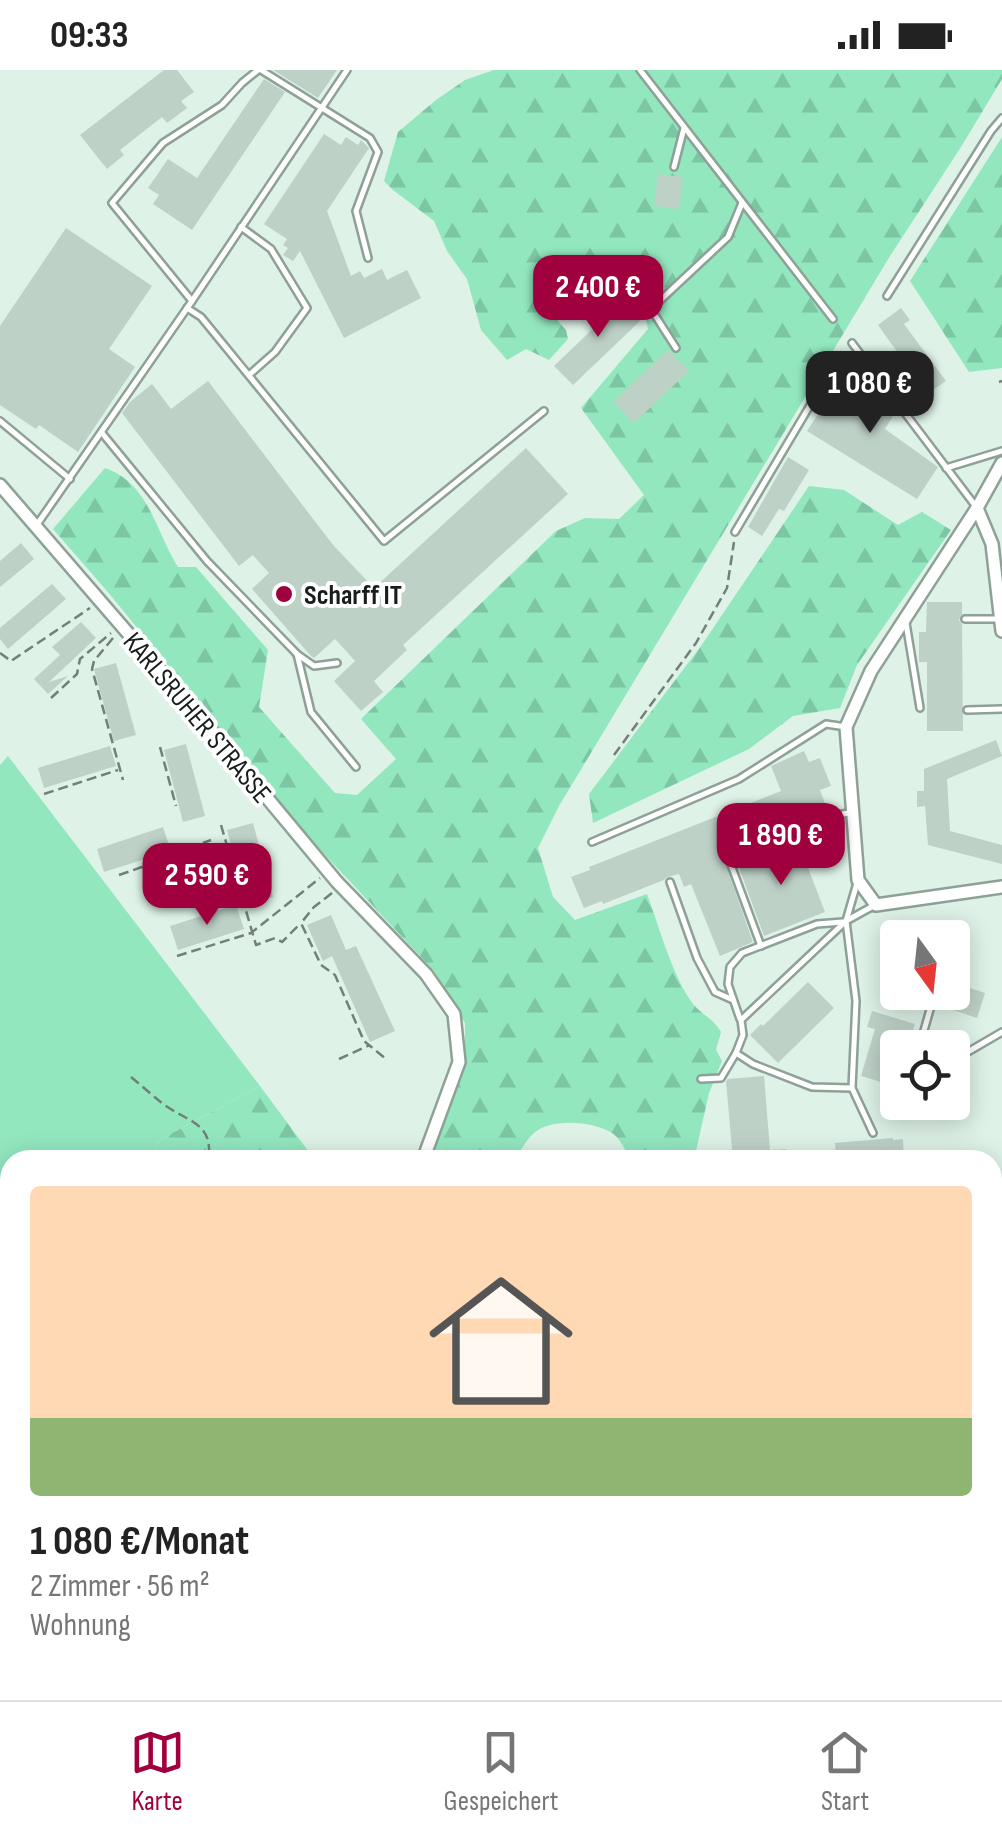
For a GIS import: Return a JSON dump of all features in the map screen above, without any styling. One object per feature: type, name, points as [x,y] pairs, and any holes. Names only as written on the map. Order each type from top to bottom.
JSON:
[{"type":"street","points":[[1002,463],[978,508],[871,671],[846,727],[858,880],[876,904],[1002,887]]},
{"type":"street","name":"KARLSRUHER STRASSE","points":[[0,485],[337,882],[426,974],[454,1014],[459,1062],[427,1150]]},
{"type":"street","points":[[978,508],[992,544],[1002,631]]},
{"type":"lane","points":[[192,301],[112,203],[162,142],[222,104],[259,70],[370,138],[378,152],[356,211],[368,258]]},
{"type":"lane","points":[[36,527],[347,70]]},
{"type":"lane","points":[[640,70],[834,319]]},
{"type":"lane","points":[[887,296],[1002,118]]},
{"type":"lane","points":[[674,167],[684,128]]},
{"type":"lane","points":[[676,348],[651,310],[728,238],[742,202]]},
{"type":"lane","points":[[241,227],[271,249],[308,308],[275,352],[249,375]]},
{"type":"lane","points":[[187,308],[201,316],[384,542],[544,411]]},
{"type":"lane","points":[[852,343],[978,508]]},
{"type":"lane","points":[[735,532],[834,365],[862,357]]},
{"type":"lane","points":[[0,421],[70,480]]},
{"type":"lane","points":[[102,433],[207,561],[296,654],[314,666],[336,662]]},
{"type":"lane","points":[[946,468],[1002,450]]},
{"type":"lane","points":[[965,619],[1001,618]]},
{"type":"lane","points":[[906,620],[920,708]]},
{"type":"lane","points":[[296,654],[311,712],[356,767]]},
{"type":"lane","points":[[967,710],[1002,708]]},
{"type":"lane","points":[[592,842],[739,779],[826,724],[846,727]]},
{"type":"lane","points":[[761,946],[730,862],[836,815],[852,813]]},
{"type":"lane","points":[[858,880],[846,922],[856,1002],[852,1088],[874,1133]]},
{"type":"lane","points":[[670,882],[698,958],[716,992],[732,1000]]},
{"type":"lane","points":[[741,1020],[846,922],[876,904]]},
{"type":"lane","points":[[701,1079],[720,1078],[743,1035],[728,984],[730,967],[742,953],[818,924],[846,922]]},
{"type":"lane","points":[[970,1051],[1002,1032]]},
{"type":"lane","points":[[736,1053],[753,1064],[812,1087],[852,1088]]},
{"type":"path","points":[[614,755],[696,643],[728,588],[735,532]]},
{"type":"path","points":[[0,653],[11,661],[91,608]]},
{"type":"path","points":[[51,698],[77,674],[80,659],[114,634],[92,669],[123,780]]},
{"type":"path","points":[[160,747],[176,806]]},
{"type":"path","points":[[44,794],[120,769]]},
{"type":"path","points":[[221,826],[256,945],[275,938],[282,942],[338,888]]},
{"type":"path","points":[[119,874],[210,840]]},
{"type":"path","points":[[178,956],[251,933],[325,874]]},
{"type":"path","points":[[301,923],[320,965],[335,974],[364,1041],[386,1059]]},
{"type":"path","points":[[338,1058],[371,1045]]},
{"type":"path","points":[[132,1077],[165,1106],[201,1126],[210,1150]]},
{"type":"green space","points":[[494,70],[1002,70],[1002,79],[890,256],[559,806],[538,848],[553,897],[575,920],[647,894],[686,993],[721,1032],[716,1050],[722,1061],[709,1093],[696,1150],[625,1150],[612,1133],[572,1123],[541,1128],[521,1150],[431,1150],[465,1067],[465,1023],[434,971],[312,841],[53,529],[105,468],[132,485],[150,510],[178,567],[196,567],[268,650],[259,707],[335,793],[357,795],[396,759],[361,719],[556,531],[585,518],[619,519],[644,495],[581,408],[648,329],[642,312],[621,292],[596,281],[583,287],[558,312],[558,321],[568,339],[549,360],[526,349],[507,360],[481,330],[467,279],[447,251],[434,221],[384,181],[398,132],[465,80]]},
{"type":"green space","points":[[1002,137],[1002,368],[969,372],[910,281]]},
{"type":"green space","points":[[809,486],[844,490],[898,525],[922,512],[951,530],[857,665],[840,708],[793,716],[749,749],[593,823],[589,794],[701,646]]},
{"type":"green space","points":[[8,756],[260,1086],[161,1139],[154,1150],[0,1150],[0,765]]},
{"type":"green space","points":[[260,1086],[308,1150],[154,1150],[161,1139]]},
{"type":"building","points":[[164,70],[177,70],[194,92],[181,101],[187,108],[167,123],[162,117],[120,150],[124,155],[107,169],[80,135]]},
{"type":"building","points":[[273,70],[337,70],[318,98]]},
{"type":"building","points":[[264,79],[285,92],[192,230],[153,204],[159,195],[148,188],[168,159],[197,178]]},
{"type":"building","points":[[324,134],[341,145],[346,137],[358,145],[361,140],[369,148],[327,211],[351,276],[360,271],[364,278],[382,269],[387,280],[407,270],[421,298],[344,338],[300,251],[293,261],[283,255],[288,248],[283,245],[287,239],[264,224]]},
{"type":"building","points":[[658,174],[683,177],[679,209],[654,206]]},
{"type":"building","points":[[66,228],[152,286],[109,349],[135,367],[78,452],[0,405],[0,326]]},
{"type":"building","points":[[615,295],[640,321],[573,385],[554,366],[600,322],[594,315]]},
{"type":"building","points":[[901,308],[910,320],[904,324],[946,381],[912,404],[882,364],[898,353],[878,325]]},
{"type":"building","points":[[668,350],[689,371],[634,423],[613,402]]},
{"type":"building","points":[[846,372],[884,395],[896,411],[885,429],[938,467],[917,499],[807,431]]},
{"type":"building","points":[[208,381],[333,545],[374,588],[526,448],[568,494],[403,645],[407,650],[374,681],[383,692],[361,711],[334,681],[355,661],[335,639],[314,658],[311,656],[252,589],[269,573],[253,555],[239,566],[122,413],[152,384],[171,409]]},
{"type":"building","points":[[788,457],[809,470],[784,511],[779,509],[762,536],[748,527]]},
{"type":"building","points":[[21,543],[34,559],[0,587],[0,561]]},
{"type":"building","points":[[52,584],[66,599],[8,649],[0,639],[0,628]]},
{"type":"building","points":[[927,602],[962,602],[959,620],[963,731],[927,731],[927,662],[919,662],[919,632],[926,632]]},
{"type":"building","points":[[81,622],[96,638],[49,682],[68,676],[48,694],[34,679],[60,655],[52,647]]},
{"type":"building","points":[[116,663],[136,735],[114,741],[94,669]]},
{"type":"building","points":[[996,740],[1002,756],[947,779],[950,831],[1002,845],[1002,864],[928,845],[925,806],[917,807],[917,791],[924,791],[924,769]]},
{"type":"building","points":[[186,744],[205,816],[183,822],[164,750]]},
{"type":"building","points":[[110,746],[116,766],[44,788],[38,768]]},
{"type":"building","points":[[804,751],[809,762],[820,758],[831,786],[820,790],[828,812],[724,860],[753,942],[720,956],[691,884],[684,887],[679,874],[584,908],[571,877],[781,791],[771,766]]},
{"type":"building","points":[[253,823],[273,897],[248,904],[227,830]]},
{"type":"building","points":[[163,827],[171,851],[104,872],[97,849]]},
{"type":"building","points":[[797,839],[825,912],[764,936],[738,865]]},
{"type":"building","points":[[236,905],[244,929],[178,950],[170,926]]},
{"type":"building","points":[[331,915],[346,950],[356,946],[395,1031],[370,1042],[332,956],[323,961],[307,925]]},
{"type":"building","points":[[808,982],[834,1008],[778,1063],[750,1035]]},
{"type":"building","points":[[970,988],[985,993],[977,1018],[953,1010],[970,1010]]},
{"type":"building","points":[[872,1011],[915,1024],[913,1030],[880,1030],[880,1082],[861,1076],[875,1029],[867,1027]]},
{"type":"building","points":[[764,1076],[770,1150],[732,1150],[728,1079]]},
{"type":"building","points":[[903,1139],[904,1150],[835,1150],[835,1143]]},
{"type":"place","name":"Scharff IT","points":[[284,594]]}]
